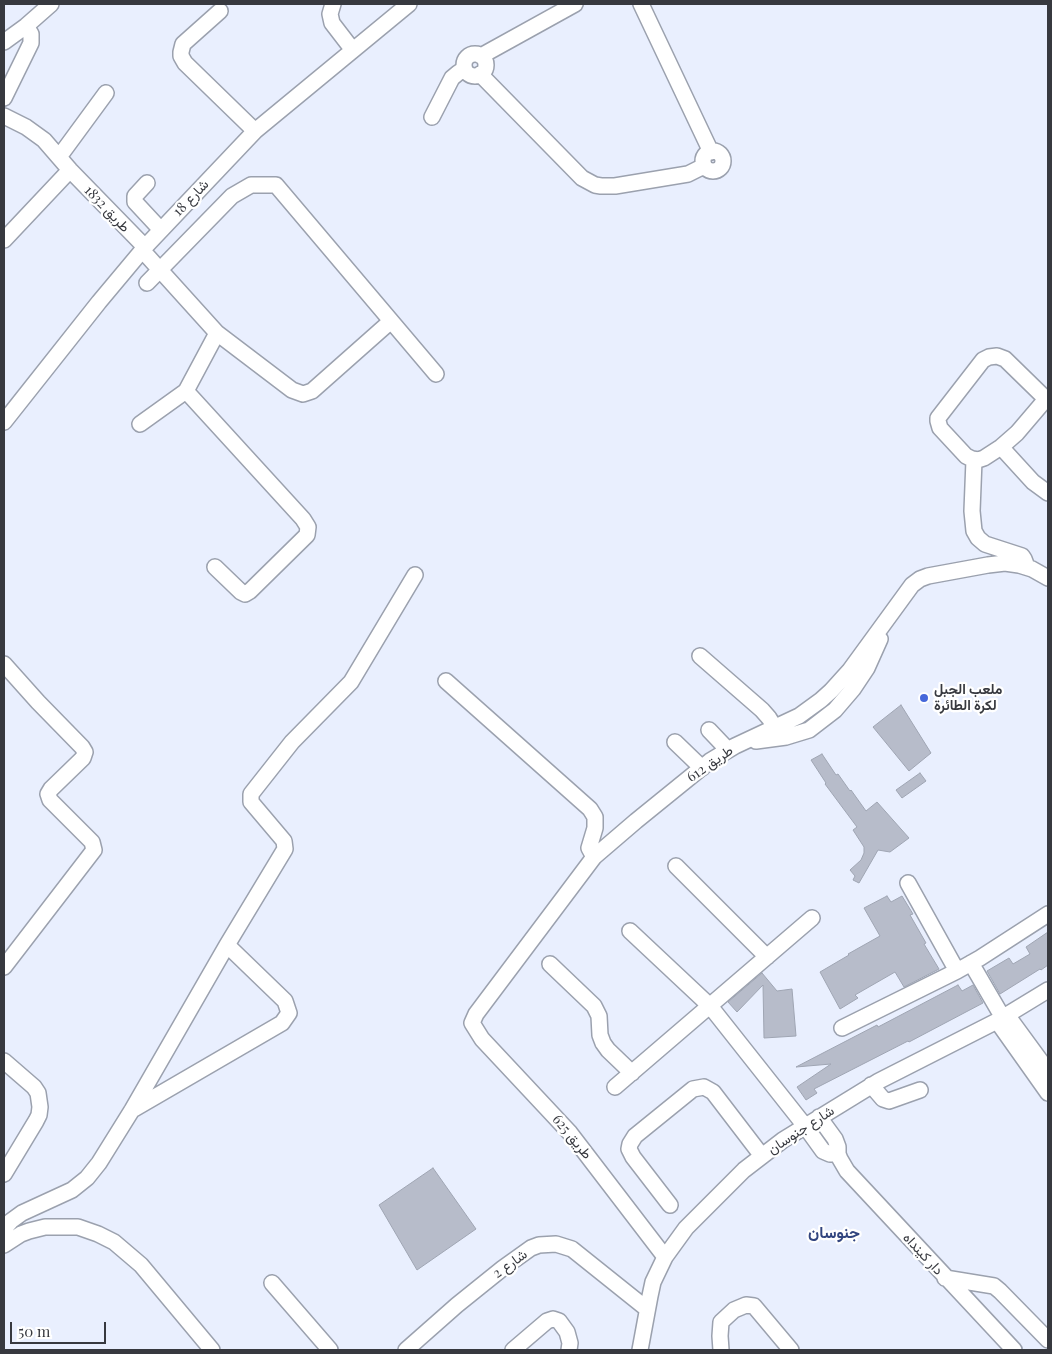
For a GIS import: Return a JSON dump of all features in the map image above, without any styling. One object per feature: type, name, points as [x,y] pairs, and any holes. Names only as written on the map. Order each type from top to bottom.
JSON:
[{"type":"street","points":[[4,42],[51,4]]},
{"type":"street","points":[[333,4],[330,14],[332,23],[352,50]]},
{"type":"street","name":"شارع 18","points":[[4,422],[99,302],[160,230],[255,131],[409,4]]},
{"type":"street","points":[[481,56],[575,4]]},
{"type":"street","points":[[480,74],[582,178],[595,185],[615,186],[688,174],[704,166],[704,157],[710,152],[641,4]]},
{"type":"street","points":[[220,10],[183,44],[180,52],[181,56],[185,64],[255,131]]},
{"type":"street","points":[[4,98],[31,43],[31,34],[26,26]]},
{"type":"street","points":[[474,54],[481,56],[484,59],[485,69],[480,74],[469,75],[464,69],[466,58],[474,54]]},
{"type":"street","points":[[432,118],[452,78],[464,69]]},
{"type":"street","points":[[59,157],[106,93]]},
{"type":"street","name":"طريق 1832","points":[[4,116],[26,126],[48,144],[144,249],[217,334],[292,390],[303,394],[312,391],[391,321]]},
{"type":"street","points":[[4,240],[70,170]]},
{"type":"street","points":[[147,183],[136,196],[135,202],[160,230]]},
{"type":"street","points":[[147,283],[232,196],[251,184],[276,185],[436,374]]},
{"type":"street","points":[[140,424],[186,391],[217,334]]},
{"type":"street","points":[[993,356],[1005,359],[1047,400],[1001,447],[984,458],[974,460],[966,456],[938,425],[940,415],[983,360],[993,356]]},
{"type":"street","points":[[186,391],[303,519],[308,527],[307,536],[250,592],[245,594],[241,592],[215,567]]},
{"type":"street","points":[[1001,447],[1026,475],[1048,494]]},
{"type":"street","points":[[974,460],[972,511],[974,531],[978,538],[985,544],[1022,556],[1027,567],[1048,578]]},
{"type":"street","name":"طريق 612","points":[[472,1024],[476,1014],[594,857],[702,768],[728,750],[799,716],[831,691],[850,670],[912,585],[928,576],[988,565],[1005,563],[1027,567]]},
{"type":"street","points":[[4,1229],[11,1221],[22,1214],[80,1185],[99,1163],[285,849],[284,841],[251,802],[251,794],[292,742],[351,682],[415,575]]},
{"type":"street","points":[[743,742],[786,737],[809,730],[835,710],[853,689],[867,668],[890,614]]},
{"type":"street","points":[[700,656],[762,710],[770,718],[775,728]]},
{"type":"street","points":[[4,664],[85,752],[83,758],[48,794],[50,800],[92,842],[94,850],[4,967]]},
{"type":"street","points":[[446,681],[590,809],[595,817],[589,848],[594,857]]},
{"type":"street","points":[[709,730],[728,750]]},
{"type":"street","points":[[675,742],[702,768]]},
{"type":"street","points":[[676,866],[767,957]]},
{"type":"street","points":[[908,883],[957,971]]},
{"type":"street","points":[[842,1028],[957,971],[1048,914]]},
{"type":"street","points":[[615,1087],[812,918]]},
{"type":"street","points":[[630,931],[710,1006],[823,1150],[830,1154],[838,1154]]},
{"type":"street","points":[[132,1110],[282,1024],[289,1013],[285,1001],[227,945]]},
{"type":"street","points":[[971,963],[1048,1093]]},
{"type":"street","points":[[550,964],[594,1006],[599,1016],[600,1034],[603,1043],[632,1073]]},
{"type":"street","name":"شارع جنوسان","points":[[640,1350],[654,1282],[665,1256],[686,1228],[727,1186],[762,1156],[805,1126],[871,1085],[1002,1018],[1048,990]]},
{"type":"street","points":[[1002,1018],[1048,1071]]},
{"type":"street","name":"طريق 625","points":[[472,1024],[482,1039],[570,1132],[665,1256]]},
{"type":"street","points":[[4,1061],[34,1087],[38,1093],[40,1108],[36,1121],[4,1174]]},
{"type":"street","points":[[871,1085],[882,1099],[889,1101],[920,1090]]},
{"type":"street","points":[[670,1205],[633,1158],[630,1153],[630,1144],[635,1136],[694,1089],[704,1087],[713,1092],[762,1156]]},
{"type":"street","name":"دار كينداه","points":[[820,1117],[835,1139],[838,1154],[847,1172],[1014,1350]]},
{"type":"street","points":[[4,1245],[21,1234],[45,1227],[78,1227],[114,1242],[141,1265],[212,1350]]},
{"type":"street","name":"شارع 2","points":[[406,1350],[496,1274],[531,1248],[539,1245],[556,1244],[572,1250],[647,1309]]},
{"type":"street","points":[[945,1278],[994,1286],[1048,1340]]},
{"type":"street","points":[[272,1283],[330,1350]]},
{"type":"street","points":[[721,1350],[721,1322],[734,1310],[746,1306],[754,1306],[791,1350]]},
{"type":"street","points":[[513,1350],[547,1321],[553,1319],[559,1321],[565,1328],[569,1337],[569,1350]]},
{"type":"building","points":[[901,705],[931,753],[909,771],[873,727]]},
{"type":"building","points":[[822,754],[836,775],[838,774],[866,811],[877,802],[909,838],[890,852],[878,850],[859,883],[853,880],[855,876],[850,870],[861,860],[864,847],[853,830],[857,827],[825,784],[811,760]]},
{"type":"building","points":[[920,773],[926,781],[902,798],[896,790]]},
{"type":"building","points":[[887,896],[891,902],[902,896],[913,914],[910,915],[926,943],[924,944],[939,969],[904,987],[895,972],[855,995],[858,998],[840,1009],[820,972],[880,936],[864,908]]},
{"type":"building","points":[[1048,932],[1048,965],[1000,994],[987,971],[1009,958],[1013,964],[1030,954],[1026,947]]},
{"type":"building","points":[[762,973],[777,991],[792,989],[796,1036],[764,1038],[763,985],[737,1012],[728,1002]]},
{"type":"building","points":[[958,985],[962,991],[973,985],[983,1003],[814,1089],[817,1093],[806,1100],[797,1087],[831,1064],[796,1067]]},
{"type":"building","points":[[433,1168],[476,1229],[417,1270],[379,1205]]},
{"type":"place","name":"ملعب الجبل لكرة الطائرة","points":[[924,698]]},
{"type":"district","name":"جنوسان","points":[[834,1233]]}]
